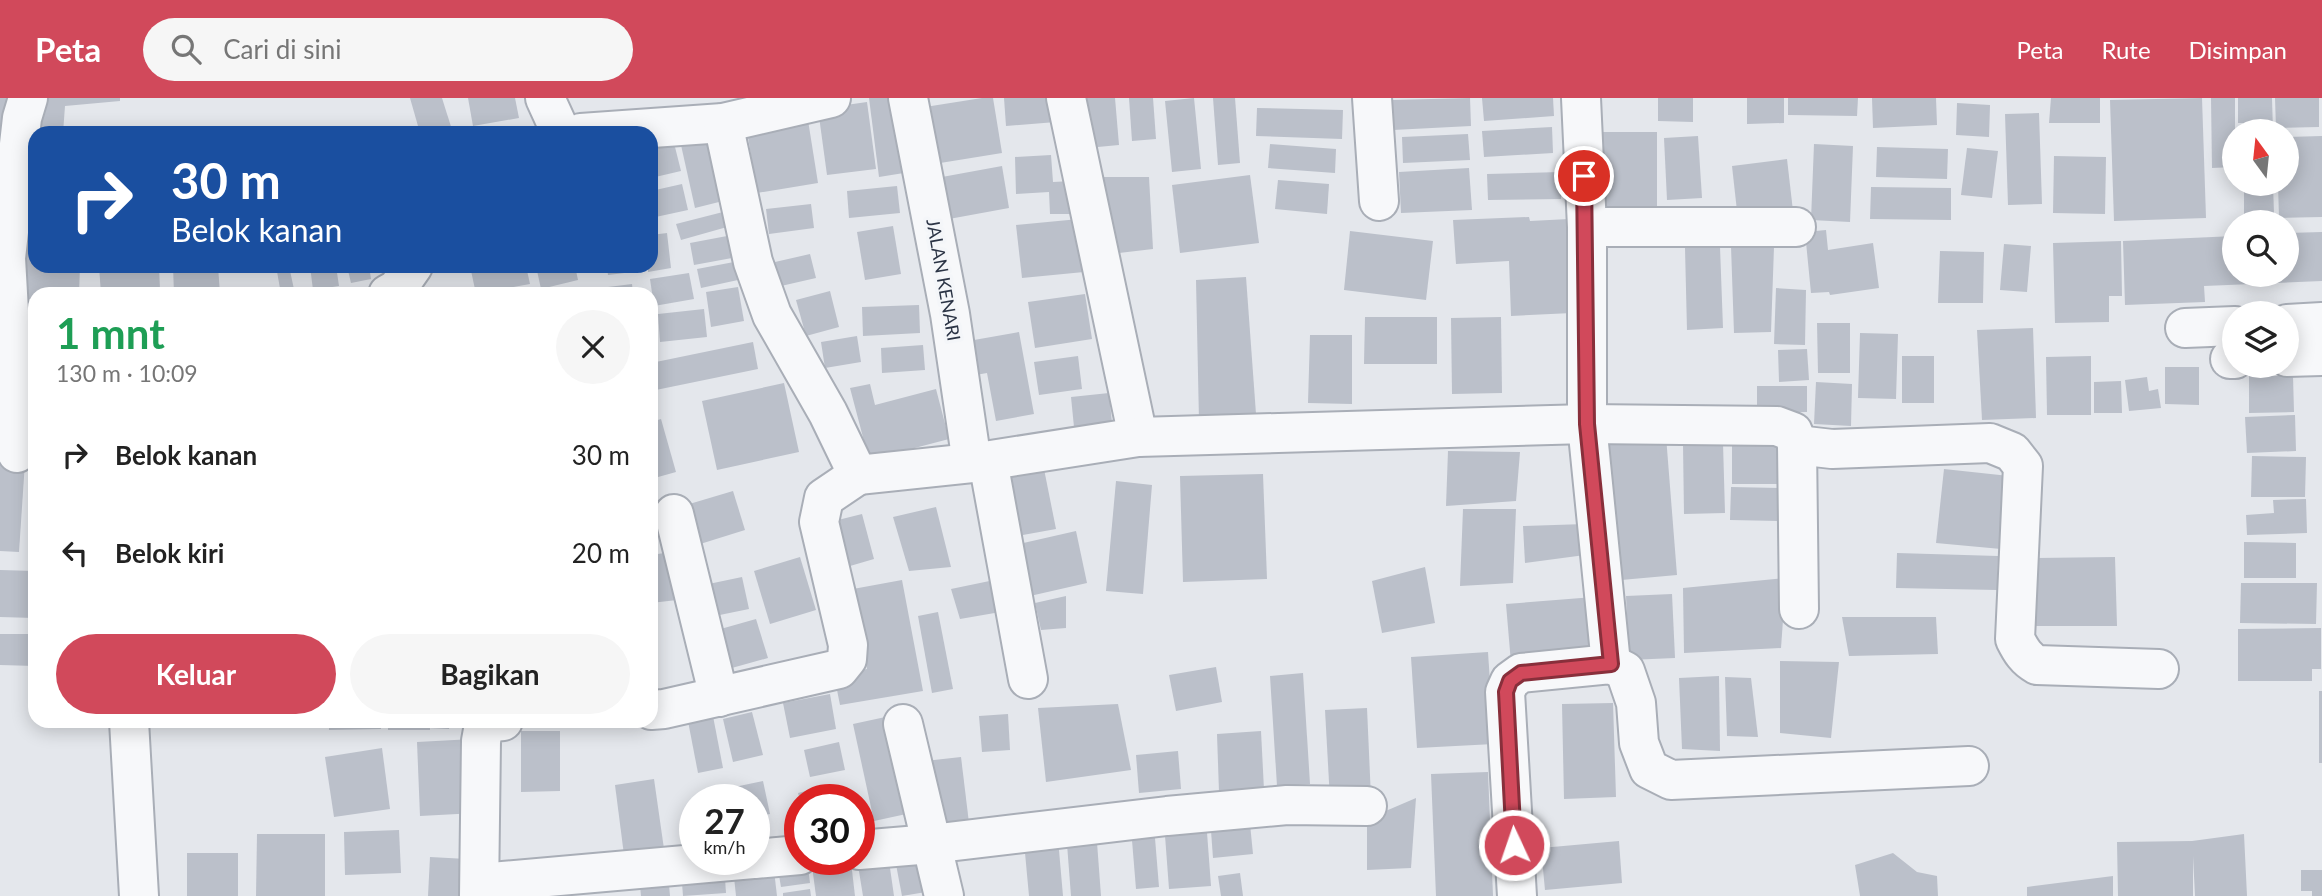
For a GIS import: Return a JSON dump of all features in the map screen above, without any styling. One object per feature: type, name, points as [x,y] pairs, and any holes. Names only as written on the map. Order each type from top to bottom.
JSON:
[{"type":"street","points":[[17,451],[6,258],[22,118],[28,98]]},
{"type":"street","points":[[545,98],[558,126]]},
{"type":"street","points":[[658,128],[723,123],[831,98]]},
{"type":"street","name":"JALAN KENARI","points":[[908,98],[980,462],[1028,679]]},
{"type":"street","points":[[1066,98],[1138,438]]},
{"type":"street","points":[[1372,98],[1379,201]]},
{"type":"street","points":[[1581,98],[1587,228],[1587,424],[1611,664]]},
{"type":"street","points":[[723,123],[753,262],[772,315],[828,413],[858,475]]},
{"type":"street","points":[[1587,228],[1796,227]]},
{"type":"street","points":[[2299,323],[2322,322]]},
{"type":"street","points":[[2185,328],[2222,343]]},
{"type":"street","points":[[2299,357],[2322,356]]},
{"type":"street","points":[[658,709],[839,669],[847,659],[848,645],[819,522],[824,498],[858,475],[980,462],[1138,438],[1587,424],[1777,426],[1793,432],[1797,445],[1799,609]]},
{"type":"street","points":[[1797,445],[1832,449],[1990,443],[2012,452],[2024,466],[2015,639],[2021,651],[2028,660],[2037,665],[2159,669]]},
{"type":"street","points":[[674,513],[719,697]]},
{"type":"street","points":[[1517,896],[1506,692],[1510,681],[1521,673],[1611,664],[1625,671],[1636,703],[1639,743],[1649,769],[1671,780],[1969,766]]},
{"type":"street","points":[[903,724],[944,896]]},
{"type":"street","points":[[129,728],[139,896]]},
{"type":"street","points":[[486,728],[481,741],[480,889],[679,867]]},
{"type":"street","points":[[875,849],[1287,805],[1367,806]]},
{"type":"building","points":[[0,98],[7,98],[2,135],[0,135]]},
{"type":"building","points":[[37,98],[120,98],[120,101],[65,106],[64,126],[35,126]]},
{"type":"building","points":[[410,98],[442,98],[451,126],[418,126]]},
{"type":"building","points":[[468,98],[515,98],[519,118],[473,126]]},
{"type":"building","points":[[869,98],[900,98],[910,172],[879,177]]},
{"type":"building","points":[[993,98],[1002,153],[934,164],[925,107]]},
{"type":"building","points":[[1004,98],[1054,98],[1056,122],[1006,126]]},
{"type":"building","points":[[1082,98],[1115,98],[1119,145],[1087,148]]},
{"type":"building","points":[[1129,98],[1153,98],[1156,139],[1132,141]]},
{"type":"building","points":[[1194,98],[1201,169],[1172,172],[1165,101]]},
{"type":"building","points":[[1213,98],[1235,98],[1240,163],[1218,165]]},
{"type":"building","points":[[1470,98],[1471,126],[1393,130],[1392,100]]},
{"type":"building","points":[[1482,98],[1553,98],[1554,116],[1484,121]]},
{"type":"building","points":[[1658,98],[1693,98],[1693,122],[1658,121]]},
{"type":"building","points":[[1747,98],[1784,98],[1784,123],[1747,124]]},
{"type":"building","points":[[1788,98],[1858,98],[1857,116],[1788,115]]},
{"type":"building","points":[[1872,98],[1936,98],[1937,125],[1873,128]]},
{"type":"building","points":[[2051,98],[2100,98],[2100,123],[2049,123]]},
{"type":"building","points":[[2202,98],[2206,218],[2114,221],[2110,100]]},
{"type":"building","points":[[2211,98],[2235,98],[2235,119],[2222,119],[2222,168],[2212,168]]},
{"type":"building","points":[[2238,98],[2272,98],[2273,119],[2238,119]]},
{"type":"building","points":[[2275,98],[2319,98],[2319,127],[2300,127],[2300,119],[2276,119]]},
{"type":"building","points":[[867,102],[876,169],[827,175],[818,109]]},
{"type":"building","points":[[1957,103],[1990,105],[1989,137],[1956,135]]},
{"type":"building","points":[[1257,108],[1343,110],[1342,139],[1256,136]]},
{"type":"building","points":[[2039,113],[2042,204],[2008,205],[2005,114]]},
{"type":"building","points":[[807,114],[818,183],[757,193],[746,124]]},
{"type":"building","points":[[1552,127],[1553,153],[1484,157],[1482,131]]},
{"type":"building","points":[[1598,132],[1657,132],[1657,214],[1598,215]]},
{"type":"building","points":[[1468,134],[1470,160],[1403,163],[1402,137]]},
{"type":"building","points":[[1698,136],[1702,198],[1667,200],[1664,138]]},
{"type":"building","points":[[2322,136],[2322,217],[2299,218],[2299,210],[2279,210],[2278,196],[2300,196],[2300,137]]},
{"type":"building","points":[[673,139],[681,171],[658,176],[658,142]]},
{"type":"building","points":[[709,139],[723,201],[695,208],[681,145]]},
{"type":"building","points":[[1270,144],[1336,149],[1335,173],[1268,168]]},
{"type":"building","points":[[1814,144],[1853,146],[1850,222],[1811,220]]},
{"type":"building","points":[[1877,147],[1948,149],[1947,179],[1876,177]]},
{"type":"building","points":[[1967,148],[1998,151],[1992,198],[1961,195]]},
{"type":"building","points":[[1051,155],[1053,182],[1072,181],[1073,214],[1050,214],[1049,192],[1016,194],[1015,157]]},
{"type":"building","points":[[2054,156],[2106,157],[2105,214],[2053,213]]},
{"type":"building","points":[[1787,159],[1793,211],[1737,211],[1732,166]]},
{"type":"building","points":[[1002,166],[1009,208],[949,219],[942,177]]},
{"type":"building","points":[[1469,168],[1472,210],[1401,213],[1399,172]]},
{"type":"building","points":[[1561,172],[1561,199],[1488,200],[1487,174]]},
{"type":"building","points":[[1250,175],[1259,243],[1180,253],[1172,185]]},
{"type":"building","points":[[1099,177],[1149,177],[1153,249],[1119,253]]},
{"type":"building","points":[[1278,180],[1329,184],[1327,214],[1275,209]]},
{"type":"building","points":[[682,184],[688,210],[658,216],[658,189]]},
{"type":"building","points":[[897,186],[900,213],[849,218],[847,191]]},
{"type":"building","points":[[1871,187],[1951,188],[1951,220],[1870,219]]},
{"type":"building","points":[[2244,196],[2273,196],[2274,210],[2244,210]]},
{"type":"building","points":[[811,204],[814,228],[769,234],[766,209]]},
{"type":"building","points":[[723,212],[727,227],[681,240],[676,224]]},
{"type":"building","points":[[1529,217],[1530,221],[1569,219],[1572,313],[1511,316],[1509,261],[1456,264],[1453,220]]},
{"type":"building","points":[[1079,219],[1084,272],[1022,278],[1016,225]]},
{"type":"building","points":[[893,226],[901,274],[865,280],[857,232]]},
{"type":"building","points":[[1826,230],[1828,250],[1873,243],[1879,288],[1830,295],[1829,292],[1811,293],[1805,232]]},
{"type":"building","points":[[1350,231],[1433,241],[1426,300],[1344,290]]},
{"type":"building","points":[[2322,232],[2322,281],[2299,282],[2299,233]]},
{"type":"building","points":[[667,233],[671,268],[658,270],[658,234]]},
{"type":"building","points":[[727,236],[732,258],[694,265],[690,243]]},
{"type":"building","points":[[2222,237],[2222,285],[2204,286],[2205,302],[2125,305],[2123,241]]},
{"type":"building","points":[[2121,241],[2122,296],[2109,296],[2109,322],[2055,323],[2053,243]]},
{"type":"building","points":[[2004,244],[2031,246],[2027,292],[2000,290]]},
{"type":"building","points":[[1731,246],[1774,247],[1771,332],[1734,333]]},
{"type":"building","points":[[1720,247],[1723,328],[1687,330],[1685,248]]},
{"type":"building","points":[[21,248],[28,248],[28,273],[80,273],[79,287],[28,287],[28,299],[19,299]]},
{"type":"building","points":[[1940,251],[1984,252],[1983,303],[1938,303]]},
{"type":"building","points":[[810,254],[816,278],[781,286],[775,262]]},
{"type":"building","points":[[734,262],[738,280],[701,288],[697,269]]},
{"type":"building","points":[[100,273],[159,273],[160,287],[100,287]]},
{"type":"building","points":[[173,273],[218,273],[220,287],[174,287]]},
{"type":"building","points":[[277,273],[290,273],[294,287],[280,287]]},
{"type":"building","points":[[311,273],[337,273],[339,286],[313,287]]},
{"type":"building","points":[[349,273],[370,273],[371,279],[351,283]]},
{"type":"building","points":[[472,273],[528,273],[530,284],[514,287],[474,287]]},
{"type":"building","points":[[538,273],[576,273],[578,280],[541,287]]},
{"type":"building","points":[[689,273],[694,299],[658,305],[658,287],[651,287],[650,279]]},
{"type":"building","points":[[1246,277],[1256,414],[1199,421],[1196,280]]},
{"type":"building","points":[[632,284],[632,287],[608,287]]},
{"type":"building","points":[[738,287],[744,321],[711,327],[706,292]]},
{"type":"building","points":[[1776,288],[1806,290],[1805,345],[1774,344]]},
{"type":"building","points":[[830,291],[839,327],[806,336],[796,300]]},
{"type":"building","points":[[1085,294],[1092,339],[1035,348],[1028,302]]},
{"type":"building","points":[[919,305],[920,333],[863,336],[862,307]]},
{"type":"building","points":[[704,309],[707,337],[660,342],[658,314]]},
{"type":"building","points":[[1365,317],[1437,317],[1437,364],[1364,364]]},
{"type":"building","points":[[1501,317],[1502,393],[1452,394],[1451,318]]},
{"type":"building","points":[[1817,323],[1850,323],[1850,373],[1818,373]]},
{"type":"building","points":[[2033,328],[2036,418],[1982,420],[1977,330]]},
{"type":"building","points":[[1019,332],[1034,414],[996,421],[987,373],[964,377],[957,343]]},
{"type":"building","points":[[1860,333],[1898,334],[1896,399],[1858,398]]},
{"type":"building","points":[[1310,335],[1352,335],[1352,404],[1308,403]]},
{"type":"building","points":[[857,336],[861,362],[825,368],[821,342]]},
{"type":"building","points":[[753,342],[758,369],[658,390],[658,362]]},
{"type":"building","points":[[923,345],[925,370],[882,373],[881,348]]},
{"type":"building","points":[[1807,349],[1809,380],[1779,382],[1778,350]]},
{"type":"building","points":[[1078,356],[1082,389],[1039,395],[1034,362]]},
{"type":"building","points":[[1902,356],[1934,356],[1934,403],[1902,403]]},
{"type":"building","points":[[2091,356],[2091,415],[2047,415],[2046,357]]},
{"type":"building","points":[[2165,367],[2199,367],[2199,405],[2165,404]]},
{"type":"building","points":[[2147,377],[2149,391],[2158,389],[2161,408],[2129,411],[2125,380]]},
{"type":"building","points":[[2249,378],[2293,378],[2294,412],[2249,413]]},
{"type":"building","points":[[2121,381],[2122,413],[2094,413],[2094,382]]},
{"type":"building","points":[[1816,382],[1852,384],[1851,426],[1814,424]]},
{"type":"building","points":[[784,383],[799,452],[717,470],[702,401]]},
{"type":"building","points":[[870,384],[875,405],[936,389],[949,439],[869,460],[850,388]]},
{"type":"building","points":[[1757,386],[1807,386],[1807,412],[1757,413]]},
{"type":"building","points":[[1109,393],[1113,433],[1075,437],[1071,397]]},
{"type":"building","points":[[2295,415],[2296,451],[2247,453],[2245,417]]},
{"type":"building","points":[[661,419],[676,472],[658,477],[658,420]]},
{"type":"building","points":[[1666,436],[1677,575],[1610,581],[1599,442]]},
{"type":"building","points":[[1723,443],[1725,513],[1684,514],[1683,444]]},
{"type":"building","points":[[1732,444],[1780,444],[1781,484],[1732,484]]},
{"type":"building","points":[[1448,451],[1520,452],[1516,501],[1446,506]]},
{"type":"building","points":[[2252,456],[2306,457],[2305,497],[2251,497]]},
{"type":"building","points":[[0,460],[25,462],[19,552],[0,551]]},
{"type":"building","points":[[1043,464],[1056,529],[1012,537],[999,473]]},
{"type":"building","points":[[1944,469],[2009,476],[2001,549],[1936,543]]},
{"type":"building","points":[[1263,474],[1267,579],[1183,582],[1180,476]]},
{"type":"building","points":[[1116,481],[1152,485],[1143,594],[1106,591]]},
{"type":"building","points":[[1731,487],[1780,488],[1779,521],[1730,520]]},
{"type":"building","points":[[733,491],[745,530],[697,545],[686,505]]},
{"type":"building","points":[[2306,499],[2307,533],[2247,535],[2246,515],[2274,513],[2273,500]]},
{"type":"building","points":[[936,507],[951,567],[909,571],[893,517]]},
{"type":"building","points":[[1463,509],[1516,509],[1513,583],[1460,586]]},
{"type":"building","points":[[862,514],[874,559],[850,566],[838,520]]},
{"type":"building","points":[[1585,524],[1585,555],[1525,563],[1523,526]]},
{"type":"building","points":[[1076,531],[1087,583],[1030,596],[1019,544]]},
{"type":"building","points":[[2244,542],[2296,543],[2296,578],[2244,578]]},
{"type":"building","points":[[671,552],[677,600],[658,602],[658,554]]},
{"type":"building","points":[[1897,553],[1998,556],[1997,590],[1896,588]]},
{"type":"building","points":[[800,557],[816,610],[770,624],[754,571]]},
{"type":"building","points":[[2115,557],[2117,626],[2028,626],[2036,558]]},
{"type":"building","points":[[1425,567],[1435,623],[1382,633],[1372,581]]},
{"type":"building","points":[[0,570],[28,571],[28,618],[0,617]]},
{"type":"building","points":[[742,577],[749,609],[705,618],[699,586]]},
{"type":"building","points":[[1004,578],[1012,610],[960,619],[951,589]]},
{"type":"building","points":[[1786,578],[1781,648],[1684,653],[1683,588]]},
{"type":"building","points":[[902,580],[923,691],[840,705],[834,675],[867,669],[853,589]]},
{"type":"building","points":[[2241,583],[2317,583],[2316,624],[2240,623]]},
{"type":"building","points":[[1672,594],[1675,658],[1629,660],[1626,596]]},
{"type":"building","points":[[1066,596],[1066,628],[1041,630],[1035,603]]},
{"type":"building","points":[[1594,597],[1601,653],[1511,663],[1506,604]]},
{"type":"building","points":[[938,612],[953,689],[932,693],[918,616]]},
{"type":"building","points":[[1842,617],[1936,617],[1938,654],[1849,656]]},
{"type":"building","points":[[756,619],[768,658],[721,671],[710,632]]},
{"type":"building","points":[[2321,628],[2321,669],[2312,669],[2312,681],[2238,681],[2238,629]]},
{"type":"building","points":[[0,634],[28,634],[28,666],[0,665]]},
{"type":"building","points":[[1488,652],[1494,744],[1417,748],[1411,657]]},
{"type":"building","points":[[1780,661],[1839,662],[1831,738],[1780,733]]},
{"type":"building","points":[[1216,667],[1222,702],[1176,711],[1169,675]]},
{"type":"building","points":[[1303,673],[1310,784],[1277,786],[1270,676]]},
{"type":"building","points":[[1719,676],[1720,751],[1682,749],[1679,678]]},
{"type":"building","points":[[1725,677],[1751,678],[1758,737],[1727,736]]},
{"type":"building","points":[[2319,691],[2322,691],[2322,763],[2319,763]]},
{"type":"building","points":[[830,694],[836,729],[790,738],[783,703]]},
{"type":"building","points":[[1613,703],[1616,797],[1564,799],[1562,704]]},
{"type":"building","points":[[1118,704],[1131,770],[1046,782],[1038,708]]},
{"type":"building","points":[[1367,708],[1371,798],[1330,800],[1325,710]]},
{"type":"building","points":[[712,711],[723,768],[698,773],[687,716]]},
{"type":"building","points":[[752,712],[763,755],[733,762],[723,719]]},
{"type":"building","points":[[1008,714],[1010,750],[982,752],[979,716]]},
{"type":"building","points":[[890,716],[911,813],[875,821],[875,784],[866,784],[853,724]]},
{"type":"building","points":[[329,728],[381,729],[329,730]]},
{"type":"building","points":[[388,728],[430,728],[430,730]]},
{"type":"building","points":[[521,731],[560,731],[560,791],[521,792]]},
{"type":"building","points":[[1261,731],[1264,790],[1219,792],[1217,734]]},
{"type":"building","points":[[473,739],[476,813],[420,816],[417,742]]},
{"type":"building","points":[[839,742],[845,770],[810,777],[804,750]]},
{"type":"building","points":[[382,748],[390,809],[334,817],[325,757]]},
{"type":"building","points":[[1178,751],[1181,789],[1139,793],[1136,755]]},
{"type":"building","points":[[961,757],[969,823],[932,827],[925,761]]},
{"type":"building","points":[[1488,772],[1493,896],[1436,896],[1431,774]]},
{"type":"building","points":[[654,779],[664,849],[624,855],[615,785]]},
{"type":"building","points":[[1416,798],[1411,868],[1367,870],[1367,819]]},
{"type":"building","points":[[1249,814],[1253,854],[1213,858],[1210,817]]},
{"type":"building","points":[[1206,819],[1211,886],[1169,889],[1164,822]]},
{"type":"building","points":[[1154,826],[1159,887],[1136,889],[1131,828]]},
{"type":"building","points":[[1096,829],[1101,896],[1071,896],[1066,831]]},
{"type":"building","points":[[399,830],[401,873],[345,875],[344,832]]},
{"type":"building","points":[[257,834],[325,834],[325,896],[256,896]]},
{"type":"building","points":[[2244,834],[2247,896],[2195,896],[2193,856],[2193,896],[2118,896],[2117,842],[2192,841]]},
{"type":"building","points":[[1058,839],[1063,896],[1029,896],[1024,842]]},
{"type":"building","points":[[1619,841],[1622,883],[1545,890],[1541,848]]},
{"type":"building","points":[[924,848],[932,891],[902,896],[894,854]]},
{"type":"building","points":[[187,853],[238,853],[238,896],[187,896]]},
{"type":"building","points":[[1893,853],[1917,872],[1937,876],[1938,896],[1860,896],[1855,865]]},
{"type":"building","points":[[888,854],[894,896],[863,896],[860,875],[875,875],[875,856]]},
{"type":"building","points":[[430,857],[467,859],[466,896],[428,896]]},
{"type":"building","points":[[770,862],[773,862],[777,896],[736,896],[734,875],[770,875]]},
{"type":"building","points":[[784,863],[784,875],[809,875],[810,883],[781,887],[777,864]]},
{"type":"building","points":[[2301,870],[2322,870],[2322,896],[2312,896],[2312,891],[2301,891]]},
{"type":"building","points":[[668,873],[670,896],[641,896],[639,875]]},
{"type":"building","points":[[1240,873],[1243,896],[1221,896],[1218,876]]},
{"type":"building","points":[[681,875],[725,875],[726,893],[683,896]]},
{"type":"building","points":[[813,875],[853,875],[855,896],[816,896]]},
{"type":"building","points":[[2113,876],[2113,896],[2027,896],[2027,887]]},
{"type":"building","points":[[810,889],[811,896],[783,896],[783,893]]},
{"type":"route","points":[[1514,845],[1506,692],[1510,681],[1521,673],[1611,664],[1587,424],[1587,228],[1584,176]]}]
